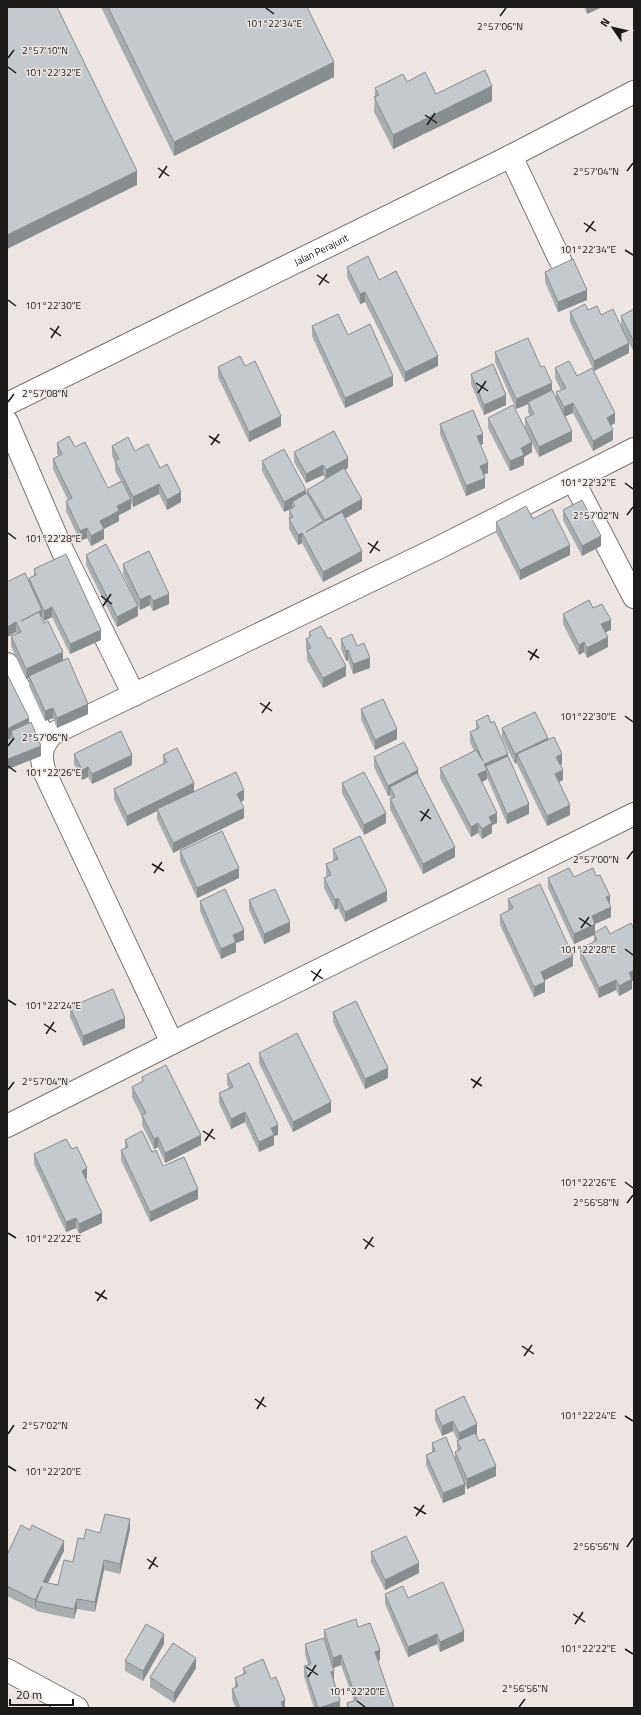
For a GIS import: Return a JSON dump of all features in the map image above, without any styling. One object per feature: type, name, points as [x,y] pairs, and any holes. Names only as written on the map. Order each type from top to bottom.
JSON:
[{"type":"street","name":"Jalan Perajurit","points":[[7,404],[511,156],[634,92]]},
{"type":"street","points":[[511,156],[560,260]]},
{"type":"street","points":[[7,422],[63,552],[134,695]]},
{"type":"street","points":[[172,1043],[45,773],[41,760],[41,752],[46,741],[52,734],[429,552],[634,449]]},
{"type":"street","points":[[573,480],[634,597]]},
{"type":"street","points":[[7,664],[46,741]]},
{"type":"street","points":[[7,1126],[634,814]]},
{"type":"street","points":[[7,1670],[67,1706]]},
{"type":"building","points":[[7,7],[57,7],[137,171],[7,235]]},
{"type":"building","points":[[108,7],[307,7],[334,62],[174,142]]},
{"type":"building","points":[[485,70],[492,86],[393,135],[374,97],[379,95],[375,88],[403,74],[407,82],[425,72],[436,94]]},
{"type":"building","points":[[368,256],[379,280],[396,271],[438,356],[405,372],[365,292],[360,294],[347,267]]},
{"type":"building","points":[[573,259],[587,290],[558,302],[545,272]]},
{"type":"building","points":[[585,304],[588,310],[597,306],[601,315],[613,309],[629,343],[594,361],[570,312]]},
{"type":"building","points":[[634,309],[634,342],[621,316]]},
{"type":"building","points":[[338,314],[348,335],[370,324],[393,376],[345,398],[312,326]]},
{"type":"building","points":[[528,338],[541,367],[544,366],[552,383],[516,399],[495,352]]},
{"type":"building","points":[[240,356],[245,366],[255,361],[281,416],[249,432],[218,367]]},
{"type":"building","points":[[569,361],[577,376],[592,368],[615,413],[607,418],[613,430],[593,441],[573,403],[564,407],[556,392],[566,388],[555,368]]},
{"type":"building","points":[[493,364],[506,395],[484,405],[471,374]]},
{"type":"building","points":[[552,390],[572,431],[539,447],[525,418],[534,414],[528,402]]},
{"type":"building","points":[[513,405],[532,442],[521,448],[524,455],[510,461],[488,418]]},
{"type":"building","points":[[473,410],[483,434],[477,436],[488,463],[480,466],[485,478],[466,486],[440,424]]},
{"type":"building","points":[[334,431],[348,458],[326,470],[323,465],[306,474],[294,452]]},
{"type":"building","points":[[69,436],[75,447],[85,442],[108,488],[122,481],[131,499],[117,506],[119,511],[100,521],[104,529],[91,536],[87,528],[80,531],[66,501],[72,498],[53,459],[62,454],[57,443]]},
{"type":"building","points":[[128,437],[135,451],[148,444],[160,468],[167,464],[181,492],[167,500],[159,484],[133,497],[115,461],[119,459],[112,446]]},
{"type":"building","points":[[284,449],[306,490],[284,502],[262,461]]},
{"type":"building","points":[[344,468],[362,499],[325,520],[307,490]]},
{"type":"building","points":[[307,493],[323,521],[306,532],[342,512],[362,551],[323,572],[302,533],[298,535],[289,519],[293,517],[289,510],[295,506],[292,502]]},
{"type":"building","points":[[582,500],[601,536],[582,546],[563,510]]},
{"type":"building","points":[[526,506],[533,519],[552,509],[570,545],[520,570],[496,522]]},
{"type":"building","points":[[106,544],[138,606],[117,617],[86,555]]},
{"type":"building","points":[[149,551],[169,594],[153,601],[150,595],[140,600],[123,564]]},
{"type":"building","points":[[66,554],[101,630],[70,644],[52,607],[44,611],[29,578],[36,575],[34,569]]},
{"type":"building","points":[[25,573],[42,610],[21,621],[39,612],[44,623],[48,621],[63,652],[26,669],[11,636],[21,632],[16,622],[7,627],[7,582]]},
{"type":"building","points":[[589,600],[593,608],[602,604],[611,620],[601,624],[608,637],[587,648],[584,642],[579,645],[563,614]]},
{"type":"building","points":[[321,626],[328,639],[330,637],[346,666],[323,678],[307,650],[311,648],[306,639],[311,636],[309,632]]},
{"type":"building","points":[[352,634],[357,646],[364,643],[370,658],[353,664],[348,650],[346,651],[341,639]]},
{"type":"building","points":[[68,658],[88,704],[57,718],[53,708],[45,711],[29,676]]},
{"type":"building","points":[[7,674],[29,718],[7,729]]},
{"type":"building","points":[[383,699],[397,729],[375,740],[361,709]]},
{"type":"building","points":[[535,712],[548,738],[515,754],[502,728]]},
{"type":"building","points":[[488,715],[491,723],[494,721],[508,754],[484,764],[487,770],[478,774],[497,813],[489,817],[492,823],[482,829],[478,823],[471,827],[440,768],[476,750],[483,761],[470,732],[479,728],[476,721]]},
{"type":"building","points":[[31,722],[41,746],[8,759],[7,739],[13,737],[11,731]]},
{"type":"building","points":[[121,731],[132,755],[92,774],[88,767],[82,770],[74,754]]},
{"type":"building","points":[[554,737],[562,754],[556,757],[563,770],[555,774],[570,805],[547,816],[517,754]]},
{"type":"building","points":[[404,742],[418,770],[388,786],[374,757]]},
{"type":"building","points":[[177,748],[194,783],[127,816],[114,789],[167,762],[163,755]]},
{"type":"building","points":[[508,756],[529,804],[507,814],[486,766]]},
{"type":"building","points":[[236,772],[244,790],[237,794],[244,808],[173,843],[157,809]]},
{"type":"building","points":[[364,772],[386,813],[364,825],[342,783]]},
{"type":"building","points":[[417,773],[455,847],[423,864],[390,799],[395,797],[390,787]]},
{"type":"building","points":[[222,831],[239,868],[197,888],[180,851]]},
{"type":"building","points":[[360,836],[387,891],[345,912],[338,898],[335,900],[324,878],[331,875],[326,864],[338,859],[333,849]]},
{"type":"building","points":[[569,868],[574,877],[593,868],[596,876],[600,875],[610,896],[606,897],[611,907],[592,916],[595,924],[574,934],[548,878]]},
{"type":"building","points":[[540,884],[573,956],[541,972],[545,982],[534,987],[500,915],[513,908],[508,899]]},
{"type":"building","points":[[225,889],[244,930],[233,935],[236,942],[221,949],[200,901]]},
{"type":"building","points":[[275,889],[290,922],[264,934],[249,900]]},
{"type":"building","points":[[631,923],[634,929],[634,970],[629,973],[632,979],[619,986],[616,980],[599,988],[580,949],[597,940],[594,933],[606,926],[610,934]]},
{"type":"building","points":[[113,989],[125,1018],[83,1036],[70,1007]]},
{"type":"building","points":[[356,1001],[388,1068],[365,1079],[333,1012]]},
{"type":"building","points":[[297,1033],[331,1102],[293,1122],[259,1053]]},
{"type":"building","points":[[249,1063],[278,1125],[271,1128],[274,1135],[259,1142],[245,1112],[231,1119],[219,1093],[233,1087],[227,1074]]},
{"type":"building","points":[[166,1065],[201,1135],[165,1153],[158,1137],[154,1139],[142,1115],[146,1113],[132,1087],[143,1081],[142,1077]]},
{"type":"building","points":[[142,1131],[152,1152],[156,1150],[163,1166],[184,1157],[198,1189],[150,1212],[121,1150],[128,1147],[125,1140]]},
{"type":"building","points":[[66,1139],[72,1149],[77,1147],[87,1168],[82,1171],[102,1213],[79,1224],[76,1218],[66,1222],[34,1154]]},
{"type":"building","points":[[464,1396],[477,1424],[459,1433],[453,1421],[442,1426],[435,1410]]},
{"type":"building","points":[[475,1433],[479,1441],[484,1439],[496,1466],[467,1479],[455,1452],[461,1449],[457,1441]]},
{"type":"building","points":[[446,1437],[465,1484],[443,1493],[426,1455],[435,1451],[432,1443]]},
{"type":"building","points":[[105,1514],[130,1519],[120,1564],[104,1560],[95,1602],[77,1599],[74,1609],[36,1601],[42,1586],[35,1600],[7,1586],[7,1555],[21,1525],[30,1530],[32,1525],[64,1541],[43,1582],[58,1585],[64,1560],[73,1562],[78,1538],[84,1539],[86,1529],[100,1533]]},
{"type":"building","points":[[406,1536],[419,1563],[385,1580],[371,1552]]},
{"type":"building","points":[[443,1582],[464,1631],[440,1642],[437,1634],[408,1647],[385,1594],[403,1586],[408,1598]]},
{"type":"building","points":[[356,1619],[358,1627],[370,1623],[380,1650],[375,1652],[394,1708],[348,1708],[347,1703],[357,1700],[341,1655],[333,1658],[324,1630]]},
{"type":"building","points":[[146,1624],[164,1634],[143,1671],[125,1661]]},
{"type":"building","points":[[324,1638],[334,1671],[331,1672],[340,1701],[318,1708],[304,1666],[311,1664],[305,1644]]},
{"type":"building","points":[[173,1643],[196,1658],[174,1693],[150,1677]]},
{"type":"building","points":[[263,1659],[271,1679],[276,1677],[285,1700],[281,1702],[283,1708],[240,1708],[232,1689],[238,1686],[235,1678],[246,1673],[243,1668]]}]
